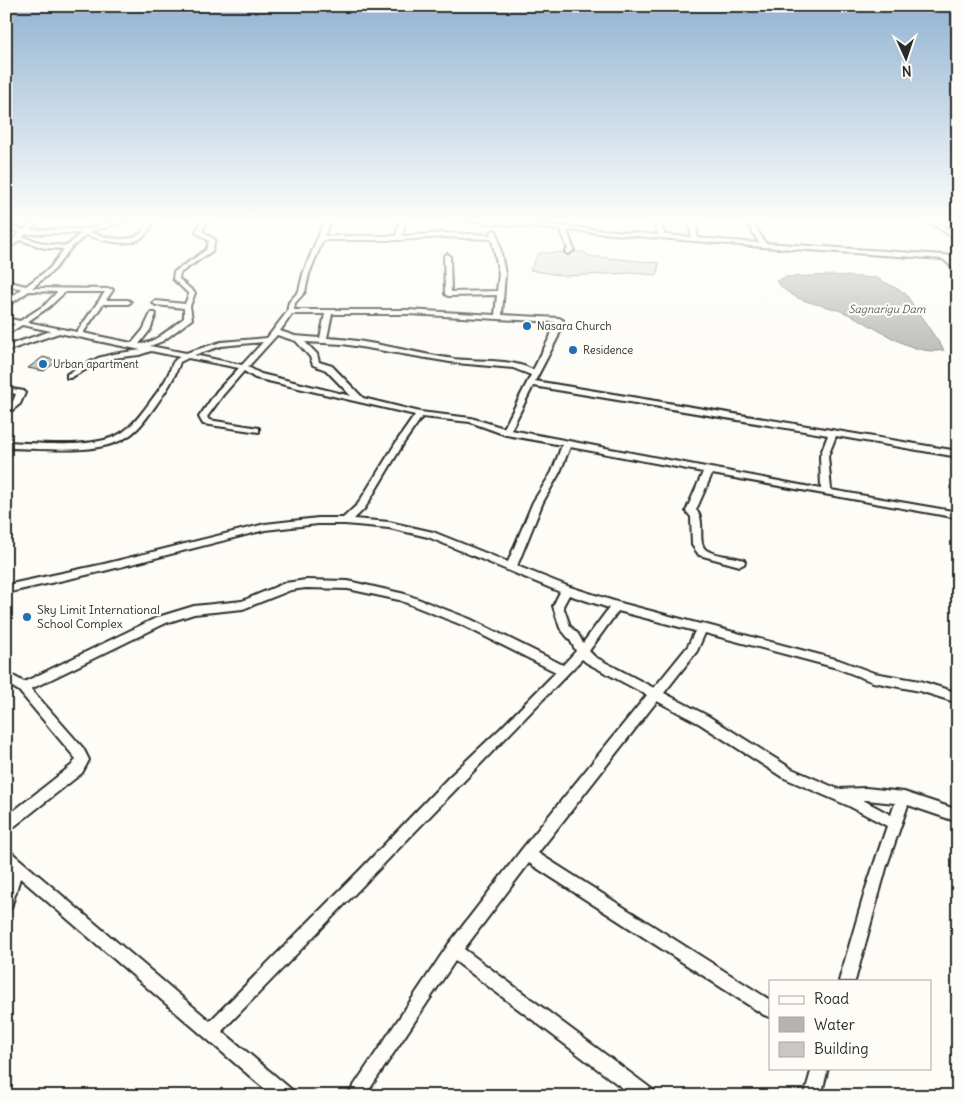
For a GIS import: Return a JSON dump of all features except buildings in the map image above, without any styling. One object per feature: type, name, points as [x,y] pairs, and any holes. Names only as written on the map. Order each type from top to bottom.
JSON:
[{"type":"street","points":[[6,305],[25,288],[50,270]]},
{"type":"street","points":[[70,376],[98,360],[134,354],[141,348],[160,340],[188,319],[188,306],[192,293],[176,279],[175,275],[179,270]]},
{"type":"street","points":[[256,430],[206,422],[203,419],[220,393],[276,332],[290,312],[292,302],[302,292],[308,270]]},
{"type":"street","points":[[447,270],[448,294],[501,293]]},
{"type":"street","points":[[498,317],[501,270]]},
{"type":"street","points":[[6,284],[25,288],[110,290],[78,335]]},
{"type":"street","points":[[6,333],[46,306],[63,290]]},
{"type":"street","points":[[102,302],[128,302]]},
{"type":"street","points":[[156,303],[188,306]]},
{"type":"street","points":[[290,312],[408,312],[559,320],[554,337],[506,432]]},
{"type":"street","points":[[323,342],[329,312]]},
{"type":"street","points":[[141,348],[153,314]]},
{"type":"street","points":[[6,320],[243,367],[258,376],[420,414],[471,420],[506,432],[958,515]]},
{"type":"street","points":[[6,349],[57,331]]},
{"type":"street","points":[[276,332],[300,341],[341,342],[474,363],[494,362],[506,366],[524,368],[535,374]]},
{"type":"street","points":[[6,445],[97,443],[116,439],[126,434],[173,375],[175,364],[186,356],[233,340],[269,340]]},
{"type":"street","points":[[300,341],[314,356],[316,363],[329,368],[360,400]]},
{"type":"street","points":[[531,383],[958,454]]},
{"type":"street","points":[[6,390],[21,393],[17,402],[6,413]]},
{"type":"street","points":[[344,521],[362,506],[420,414]]},
{"type":"street","points":[[826,492],[824,456],[832,434]]},
{"type":"street","points":[[511,568],[538,502],[556,472],[567,444]]},
{"type":"street","points":[[709,470],[691,511],[696,517],[698,545],[705,554],[740,562]]},
{"type":"street","points":[[6,589],[134,561],[261,527],[309,520],[344,521],[417,530],[566,590],[616,606],[702,627],[839,664],[873,677],[920,686],[958,698]]},
{"type":"street","points":[[23,688],[162,620],[188,611],[242,605],[290,586],[306,584],[348,585],[401,597],[466,622],[563,670]]},
{"type":"street","points":[[566,590],[558,606],[565,628],[574,637],[582,652],[591,660],[645,687],[655,695],[726,733],[787,773],[894,822]]},
{"type":"street","points":[[212,1031],[582,652],[616,606]]},
{"type":"street","points":[[355,1096],[452,950],[693,648],[702,627]]},
{"type":"street","points":[[6,677],[23,688],[79,752],[83,760],[77,768],[6,825]]},
{"type":"street","points":[[835,794],[866,794],[904,798],[958,816]]},
{"type":"street","points":[[847,980],[894,822],[904,798]]},
{"type":"street","points":[[527,854],[769,1008]]},
{"type":"street","points":[[11,861],[286,1096]]},
{"type":"street","points":[[6,903],[11,861]]},
{"type":"street","points":[[452,950],[647,1096]]},
{"type":"street","points":[[812,1096],[819,1070]]},
{"type":"shaded area","points":[[532,270],[658,270],[657,275],[629,273],[564,276]]},
{"type":"water","name":"Sagnarigu Dam","points":[[831,275],[877,278],[905,293],[944,350],[932,351],[907,345],[848,314],[792,295],[776,281],[786,277]]},
{"type":"place","name":"Nasara Church","points":[[527,326]]},
{"type":"place","name":"Residence","points":[[573,350]]},
{"type":"place","name":"Urban apartment","points":[[43,364]]},
{"type":"place","name":"Sky Limit International School Complex","points":[[27,617]]}]
